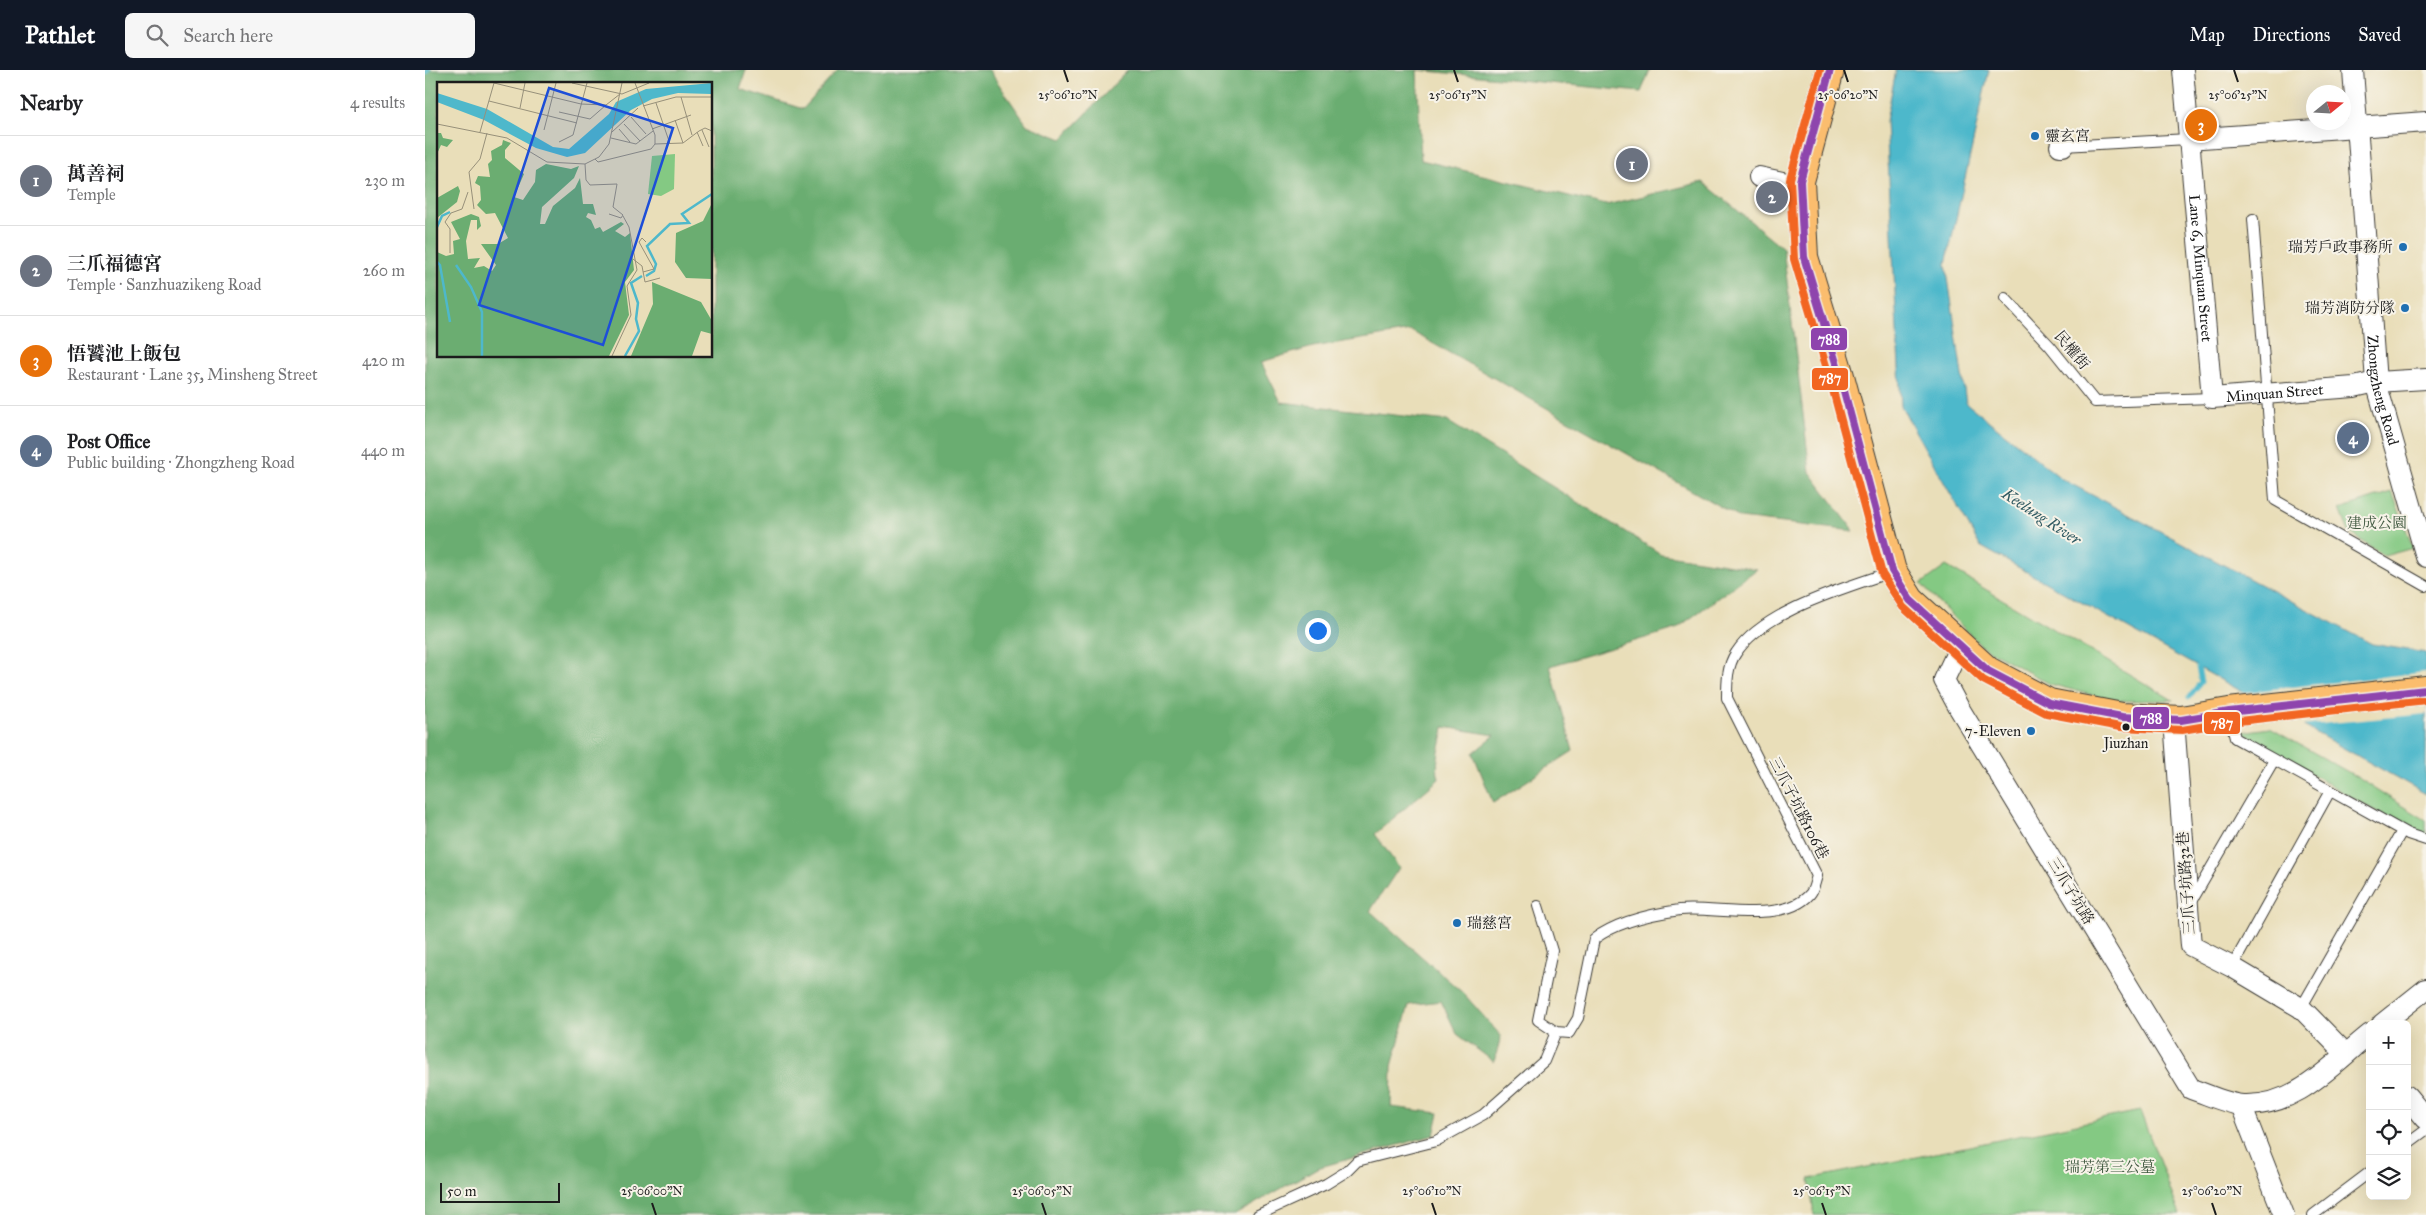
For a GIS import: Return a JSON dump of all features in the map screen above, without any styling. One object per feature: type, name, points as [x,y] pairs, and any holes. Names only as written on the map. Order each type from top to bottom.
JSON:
[{"type":"main road","points":[[1830,70],[1800,181],[1804,257],[1840,376],[1892,571],[1911,600],[1988,670],[2049,702],[2122,716],[2174,720],[2426,690]]},
{"type":"street","name":"Lane 6, Minquan Street","points":[[2183,70],[2212,398]]},
{"type":"street","name":"Zhongzheng Road","points":[[2353,70],[2376,382],[2426,557]]},
{"type":"street","points":[[2188,140],[2426,122]]},
{"type":"street","points":[[1759,176],[1801,186]]},
{"type":"street","name":"Minquan Street","points":[[2212,398],[2354,387],[2376,382],[2426,379]]},
{"type":"street","name":"三爪子坑路","points":[[1960,646],[1944,680],[2191,1089],[2241,1105],[2289,1098],[2318,1079],[2345,1052],[2366,1042]]},
{"type":"street","name":"三爪子坑路32巷","points":[[2174,720],[2191,946],[2232,967],[2301,1008],[2345,1052]]},
{"type":"street","points":[[2387,1020],[2426,988]]},
{"type":"street","points":[[2411,1101],[2426,1119]]},
{"type":"street","points":[[2241,1105],[2284,1215]]},
{"type":"lane","points":[[2061,146],[2188,140]]},
{"type":"lane","points":[[2253,219],[2275,500],[2426,586]]},
{"type":"lane","name":"Minquan Street","points":[[2005,298],[2050,346],[2095,402],[2212,398]]},
{"type":"lane","name":"三爪子坑路106巷","points":[[1556,1032],[1569,1033],[1578,1018],[1593,938],[1607,929],[1626,922],[1681,910],[1749,914],[1795,906],[1811,893],[1817,876],[1727,698],[1727,676],[1735,653],[1758,630],[1810,600],[1892,571]]},
{"type":"lane","points":[[2229,712],[2235,738],[2402,831],[2426,840]]},
{"type":"lane","points":[[2188,908],[2274,760]]},
{"type":"lane","points":[[2232,967],[2330,791]]},
{"type":"lane","points":[[2301,1008],[2402,831]]},
{"type":"lane","points":[[1258,1215],[1326,1184],[1347,1171],[1357,1161],[1436,1141],[1483,1115],[1544,1061],[1556,1032],[1538,1020],[1552,951],[1538,906]]},
{"type":"lane","points":[[2411,1141],[2426,1130]]},
{"type":"lane","points":[[2313,1215],[2366,1175]]},
{"type":"green space","points":[[425,70],[746,70],[740,89],[803,109],[838,70],[989,70],[1027,125],[1062,139],[1128,70],[1417,70],[1421,160],[1606,205],[1703,182],[1783,248],[1810,472],[1854,531],[1740,518],[1411,331],[1313,347],[1261,362],[1281,402],[1447,421],[1661,554],[1757,569],[1676,629],[1550,666],[1573,751],[1493,803],[1473,753],[1495,735],[1444,727],[1437,766],[1439,779],[1375,834],[1399,868],[1370,911],[1464,994],[1501,1036],[1494,1062],[1457,1034],[1441,1001],[1409,1005],[1392,1066],[1391,1107],[1439,1113],[1434,1135],[1317,1168],[1235,1215],[425,1215]]},
{"type":"green space","points":[[1417,70],[1650,70],[1641,92]]},
{"type":"green space","name":"建成公園","points":[[2392,492],[2413,548],[2384,556],[2349,532],[2340,509]]},
{"type":"green space","points":[[1946,566],[2173,700],[2115,701],[2050,684],[1981,646],[1921,584]]},
{"type":"green space","points":[[2270,728],[2350,773],[2426,820],[2426,838],[2366,806],[2241,732]]},
{"type":"green space","name":"瑞芳第三公墓","points":[[2140,1111],[2180,1215],[1814,1215],[1809,1179]]},
{"type":"water","name":"Keelung River","points":[[1896,70],[1989,70],[1946,264],[1966,403],[2062,479],[2372,644],[2426,653],[2426,794],[1980,546],[1901,406],[1886,121]]},
{"type":"pier","points":[[2426,672],[2426,714],[2299,726],[2238,693]]},
{"type":"waterway","points":[[425,73],[428,70]]},
{"type":"waterway","points":[[2189,697],[2201,682],[2197,662]]},
{"type":"transit line","name":"787","points":[[1820,70],[1790,179],[1794,259],[1830,379],[1882,574],[1903,607],[1983,680],[2046,713],[2120,727],[2182,730],[2230,722],[2426,700]]},
{"type":"transit line","name":"788","points":[[1830,70],[1800,181],[1804,257],[1840,376],[1892,571],[1910,600],[1988,671],[2049,703],[2122,717],[2181,720],[2229,712],[2426,690]]},
{"type":"place","name":"悟饕池上飯包","points":[[2201,125]]},
{"type":"place","name":"靈玄宮","points":[[2035,136]]},
{"type":"place","name":"萬善祠","points":[[1632,164]]},
{"type":"place","name":"三爪福德宮","points":[[1772,197]]},
{"type":"place","name":"瑞芳戶政事務所","points":[[2403,247]]},
{"type":"place","name":"瑞芳消防分隊","points":[[2405,308]]},
{"type":"place","name":"Post Office","points":[[2353,438]]},
{"type":"place","name":"Jiuzhan","points":[[2126,727]]},
{"type":"place","name":"7-Eleven","points":[[2031,731]]},
{"type":"place","name":"瑞慈宮","points":[[1457,923]]}]
